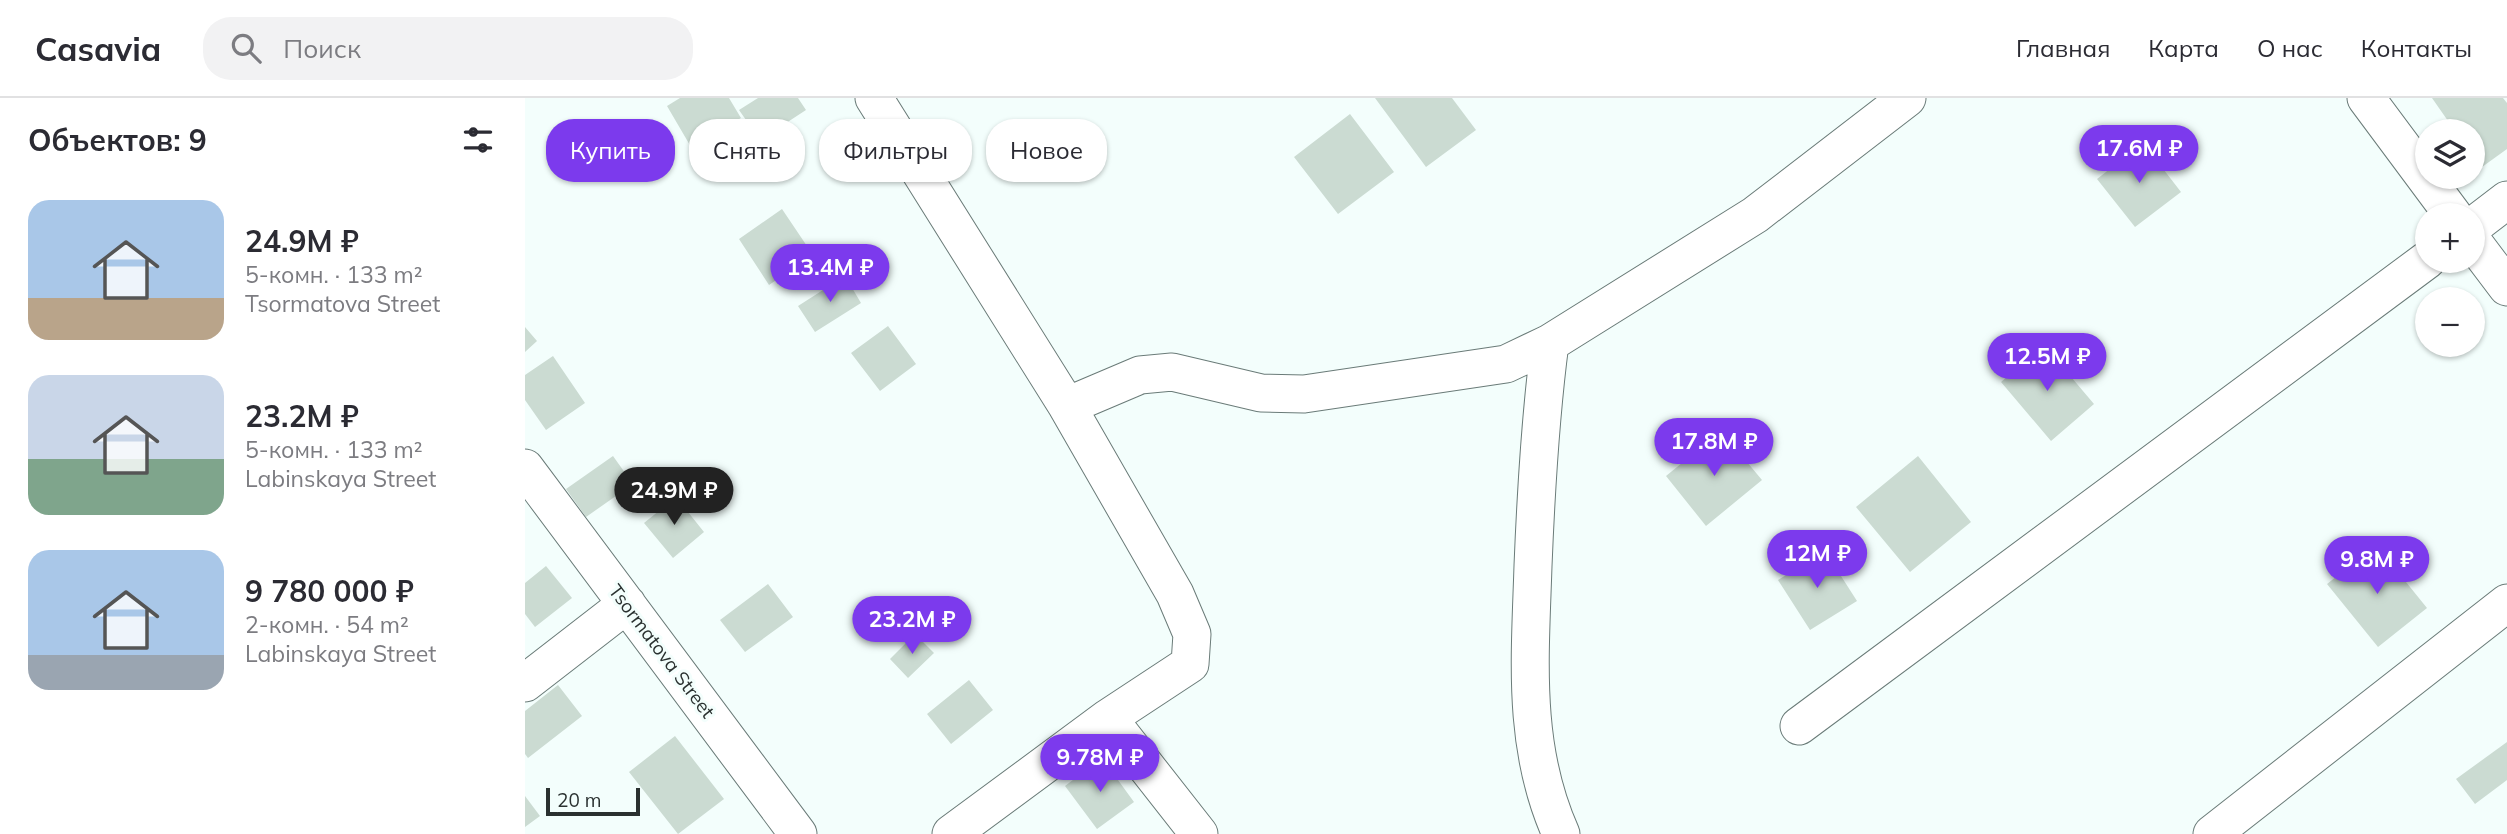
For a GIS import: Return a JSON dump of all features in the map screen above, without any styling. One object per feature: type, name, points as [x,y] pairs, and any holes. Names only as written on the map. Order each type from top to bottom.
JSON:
[{"type":"street","points":[[874,98],[1067,406],[1175,594],[1192,634],[1190,664],[1108,718],[951,834]]},
{"type":"street","points":[[1067,406],[1140,375],[1172,372],[1262,393],[1304,394],[1506,364],[1550,343],[1755,215],[1907,98]]},
{"type":"street","points":[[2366,98],[2444,203]]},
{"type":"street","points":[[2485,217],[2507,200]]},
{"type":"street","points":[[2485,258],[2507,287]]},
{"type":"street","points":[[1799,726],[2415,269]]},
{"type":"street","points":[[1550,343],[1538,426],[1529,666],[1532,743],[1546,802],[1561,834]]},
{"type":"street","name":"Tsormatova Street","points":[[525,468],[798,834]]},
{"type":"street","points":[[2212,834],[2507,603]]},
{"type":"street","points":[[525,683],[627,604]]},
{"type":"street","points":[[1108,718],[1199,834]]},
{"type":"building","points":[[680,98],[729,98],[741,118],[689,119],[689,144],[667,106]]},
{"type":"building","points":[[758,98],[798,98],[806,110],[792,119],[745,119],[739,110]]},
{"type":"building","points":[[1375,98],[1452,98],[1476,130],[1426,167]]},
{"type":"building","points":[[2432,98],[2503,98],[2507,103],[2507,149],[2485,165],[2485,119],[2447,119]]},
{"type":"building","points":[[1350,114],[1394,172],[1338,214],[1294,157]]},
{"type":"building","points":[[2143,143],[2181,192],[2135,227],[2097,179]]},
{"type":"building","points":[[782,209],[813,255],[769,285],[739,239]]},
{"type":"building","points":[[845,276],[861,303],[815,332],[798,306]]},
{"type":"building","points":[[888,326],[916,364],[880,391],[851,353]]},
{"type":"building","points":[[525,327],[537,341],[525,352]]},
{"type":"building","points":[[2044,345],[2094,404],[2051,441],[2001,382]]},
{"type":"building","points":[[553,356],[585,403],[546,430],[525,400],[525,375]]},
{"type":"building","points":[[1721,431],[1762,480],[1706,526],[1666,476]]},
{"type":"building","points":[[613,456],[633,484],[586,517],[566,489]]},
{"type":"building","points":[[1918,456],[1971,522],[1910,572],[1856,507]]},
{"type":"building","points":[[676,497],[704,532],[673,558],[644,523]]},
{"type":"building","points":[[2376,545],[2427,608],[2378,647],[2327,584]]},
{"type":"building","points":[[1825,551],[1857,601],[1810,630],[1778,580]]},
{"type":"building","points":[[546,566],[572,598],[535,627],[525,614],[525,583]]},
{"type":"building","points":[[768,584],[793,617],[745,652],[720,620]]},
{"type":"building","points":[[915,634],[934,653],[908,678],[890,659]]},
{"type":"building","points":[[969,680],[993,710],[951,744],[927,714]]},
{"type":"building","points":[[558,685],[582,716],[528,758],[525,754],[525,711]]},
{"type":"building","points":[[675,736],[724,799],[678,834],[629,772]]},
{"type":"building","points":[[2507,742],[2507,780],[2475,804],[2456,779]]},
{"type":"building","points":[[1102,758],[1134,802],[1097,829],[1065,786]]},
{"type":"building","points":[[525,796],[540,816],[525,827]]}]
